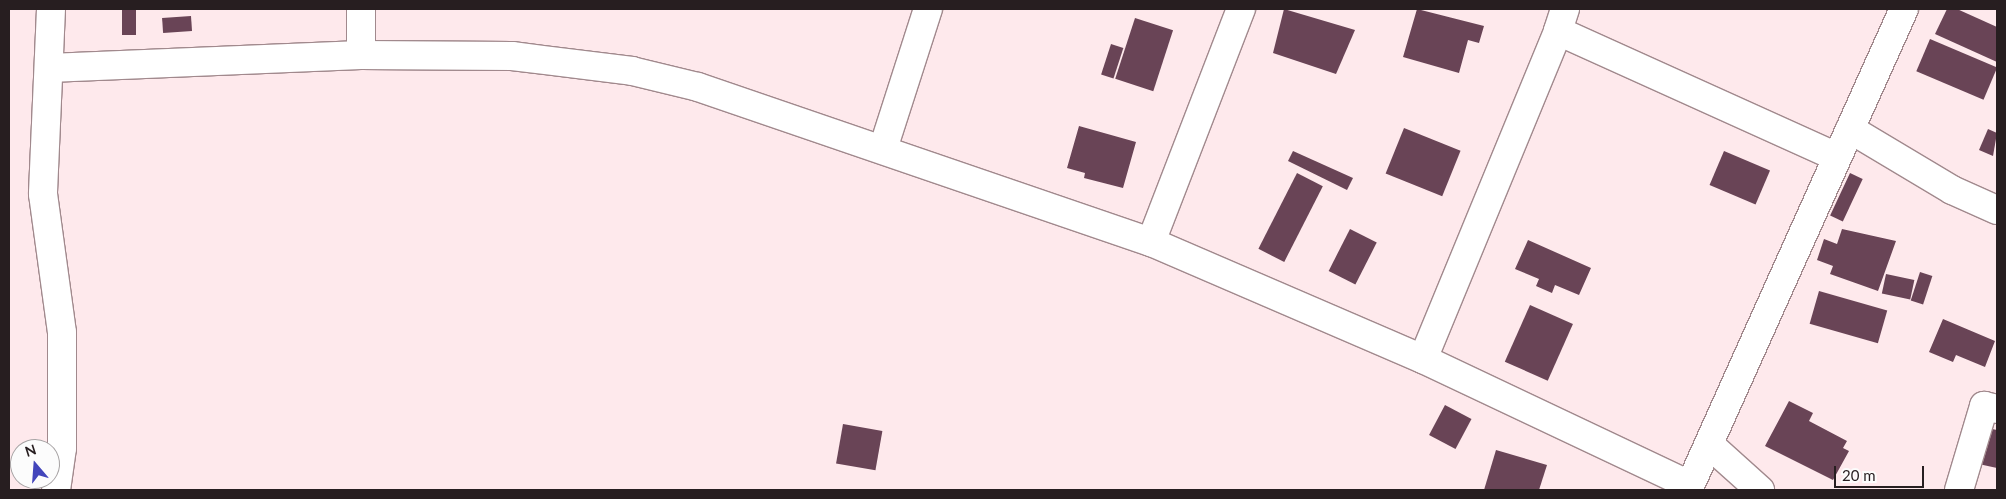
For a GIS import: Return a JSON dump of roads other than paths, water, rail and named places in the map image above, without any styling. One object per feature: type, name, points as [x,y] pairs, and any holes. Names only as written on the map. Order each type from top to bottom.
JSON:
[{"type":"street","points":[[51,9],[43,194],[62,333],[62,448],[56,490]]},
{"type":"street","points":[[361,9],[361,55]]},
{"type":"street","points":[[883,149],[928,9]]},
{"type":"street","points":[[1151,242],[1241,9]]},
{"type":"street","points":[[49,68],[361,55],[512,56],[632,71],[698,87],[1151,242],[1423,359],[1689,488],[1710,446],[1904,9]]},
{"type":"street","points":[[1423,359],[1562,20],[1837,157]]},
{"type":"street","points":[[1850,129],[1952,190],[1997,210]]},
{"type":"street","points":[[1959,490],[1984,406],[1997,409]]},
{"type":"street","points":[[1710,446],[1760,490]]}]
